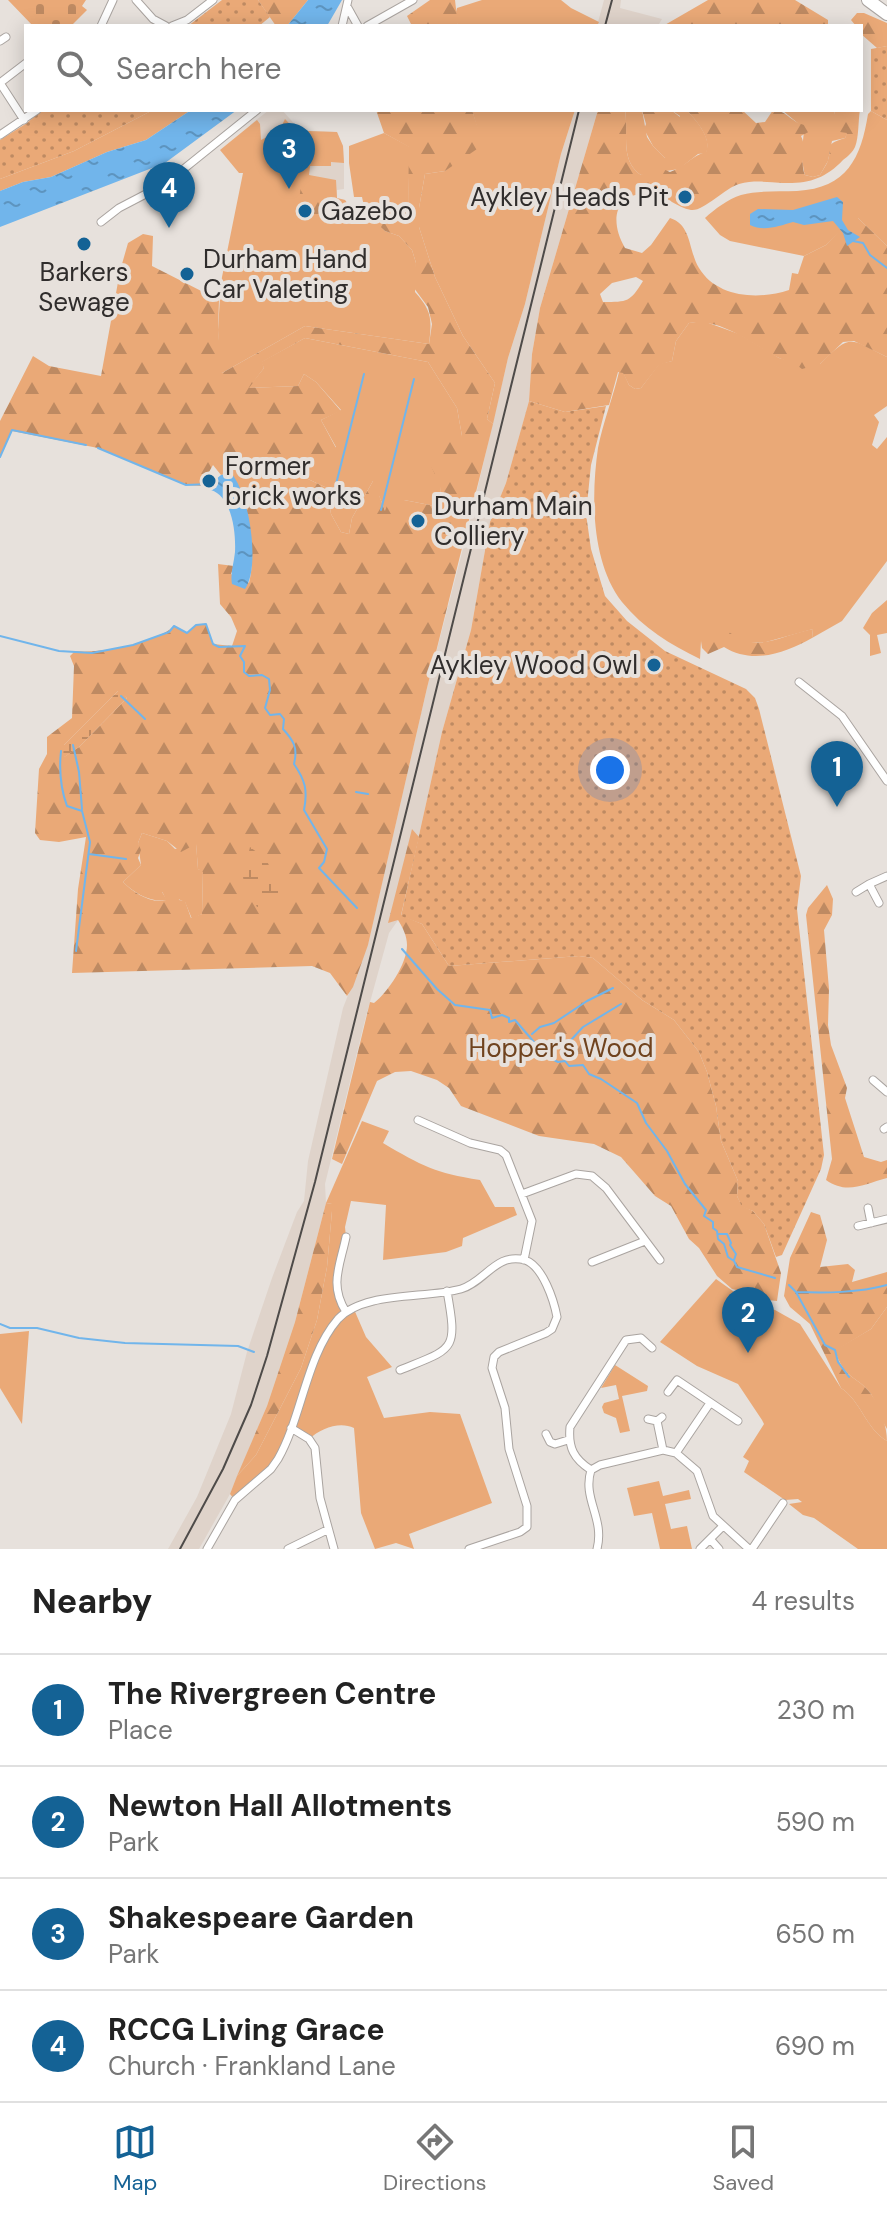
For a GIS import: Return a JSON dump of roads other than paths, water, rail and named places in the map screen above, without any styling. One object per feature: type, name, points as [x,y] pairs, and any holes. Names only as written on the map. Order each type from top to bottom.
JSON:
[{"type":"highway","points":[[868,0],[887,14]]},
{"type":"street","points":[[102,24],[113,0]]},
{"type":"street","points":[[136,0],[153,19],[162,24]]},
{"type":"street","points":[[177,24],[213,0]]},
{"type":"street","points":[[371,24],[413,0]]},
{"type":"street","points":[[348,3],[356,24]]},
{"type":"street","points":[[343,24],[348,3]]},
{"type":"street","points":[[24,65],[0,83],[24,120]]},
{"type":"street","points":[[0,135],[34,112]]},
{"type":"street","points":[[101,222],[119,208],[165,184],[255,112]]},
{"type":"street","points":[[799,682],[842,716],[887,781]]},
{"type":"street","points":[[856,892],[887,876]]},
{"type":"street","points":[[869,884],[879,903]]},
{"type":"street","points":[[873,1080],[887,1092]]},
{"type":"street","points":[[418,1120],[470,1143],[500,1150],[510,1162],[532,1221],[524,1260]]},
{"type":"street","points":[[522,1194],[576,1174],[592,1176],[606,1188],[660,1260]]},
{"type":"street","points":[[868,1208],[871,1223]]},
{"type":"street","points":[[858,1226],[887,1219]]},
{"type":"street","points":[[346,1237],[335,1285],[338,1299],[346,1312]]},
{"type":"street","points":[[592,1262],[645,1241]]},
{"type":"street","points":[[207,1549],[235,1500],[271,1469],[278,1459],[324,1341],[346,1312],[366,1303],[466,1287],[499,1262],[524,1260],[540,1273],[557,1317],[552,1329],[546,1333],[499,1352],[494,1357],[492,1368],[505,1408],[509,1449],[529,1519],[527,1527],[520,1532],[469,1549]]},
{"type":"street","points":[[400,1370],[439,1354],[449,1343],[454,1329],[447,1291]]},
{"type":"street","points":[[591,1470],[574,1456],[568,1440],[570,1427],[626,1340],[641,1338],[652,1348]]},
{"type":"street","points":[[668,1392],[677,1380],[738,1421]]},
{"type":"street","points":[[676,1453],[710,1403]]},
{"type":"street","points":[[655,1419],[663,1450]]},
{"type":"street","points":[[291,1428],[309,1439],[315,1448],[320,1498],[334,1549]]},
{"type":"street","points":[[546,1434],[555,1444],[568,1440]]},
{"type":"street","points":[[591,1470],[600,1465],[663,1450],[676,1453],[697,1471],[709,1508],[723,1526],[751,1549],[783,1503]]},
{"type":"street","points":[[591,1470],[588,1487],[599,1523],[597,1549]]},
{"type":"street","points":[[700,1549],[723,1526]]},
{"type":"street","points":[[288,1549],[327,1530]]},
{"type":"street","points":[[711,1540],[719,1549]]},
{"type":"water","points":[[308,0],[342,0],[328,24],[289,24]]},
{"type":"water","points":[[188,112],[234,112],[165,163],[0,227],[0,191],[23,182],[51,177],[107,152],[146,140]]},
{"type":"water","points":[[837,197],[843,202],[842,220],[848,230],[860,237],[847,246],[843,233],[833,221],[804,225],[793,222],[766,228],[750,225],[750,214],[758,209],[793,210]]},
{"type":"water","points":[[231,473],[243,496],[251,530],[252,564],[245,589],[232,584],[235,552],[233,525],[224,500],[211,490],[217,487],[210,484],[221,475]]},
{"type":"waterway","points":[[853,241],[863,243],[870,255],[887,268]]},
{"type":"waterway","points":[[319,250],[328,252]]},
{"type":"waterway","points":[[334,492],[364,374]]},
{"type":"waterway","points":[[381,510],[414,379]]},
{"type":"waterway","points":[[0,457],[12,430],[86,445]]},
{"type":"waterway","points":[[98,448],[186,485],[210,484]]},
{"type":"waterway","points":[[0,636],[59,651],[92,653],[133,645],[169,632],[174,626],[187,633],[196,625],[206,624],[213,644],[219,647],[245,646],[240,656],[244,662],[244,672],[249,676],[262,675],[269,679],[270,690],[265,708],[270,715],[280,714],[284,719],[283,729],[294,745],[294,764],[303,780],[306,797],[304,810],[327,849],[319,868],[357,908]]},
{"type":"waterway","points":[[121,696],[145,719]]},
{"type":"waterway","points":[[73,745],[82,809]]},
{"type":"waterway","points":[[61,751],[61,778],[67,806],[82,811],[90,842],[76,951]]},
{"type":"waterway","points":[[356,792],[368,794]]},
{"type":"waterway","points":[[89,854],[126,859]]},
{"type":"waterway","points":[[402,949],[455,1005],[490,1010],[492,1018],[502,1015],[509,1018],[509,1022],[515,1020],[546,1056],[558,1062],[565,1061],[569,1066],[583,1065],[589,1074],[637,1103],[646,1123],[667,1151],[685,1184],[706,1210],[704,1216],[713,1222],[728,1257],[737,1267],[775,1278]]},
{"type":"waterway","points":[[532,1034],[613,988]]},
{"type":"waterway","points":[[546,1056],[553,1043],[571,1040],[583,1027],[621,1004]]},
{"type":"waterway","points":[[719,1234],[727,1234],[736,1254],[734,1260]]},
{"type":"waterway","points":[[789,1285],[796,1292],[853,1291],[887,1285]]},
{"type":"waterway","points":[[796,1292],[825,1345],[835,1350],[838,1362],[849,1377]]},
{"type":"waterway","points":[[0,1324],[10,1328],[37,1328],[79,1338],[125,1343],[238,1346],[254,1352]]},
{"type":"railway","points":[[606,24],[612,0]]},
{"type":"railway","points":[[180,1549],[223,1469],[251,1405],[267,1356],[315,1182],[579,112]]},
{"type":"place","name":"Shakespeare Garden","points":[[289,189]]},
{"type":"place","name":"Aykley Heads Pit","points":[[685,197]]},
{"type":"place","name":"Gazebo","points":[[305,211]]},
{"type":"place","name":"RCCG Living Grace","points":[[169,228]]},
{"type":"place","name":"Barkers Sewage","points":[[84,244]]},
{"type":"place","name":"Durham Hand Car Valeting","points":[[187,274]]},
{"type":"place","name":"Former brick works","points":[[209,481]]},
{"type":"place","name":"Durham Main Colliery","points":[[418,521]]},
{"type":"place","name":"Aykley Wood Owl","points":[[654,665]]},
{"type":"place","name":"The Rivergreen Centre","points":[[837,807]]},
{"type":"place","name":"Newton Hall Allotments","points":[[748,1353]]},
{"type":"park label","name":"Hopper's Wood","points":[[561,1048]]}]
